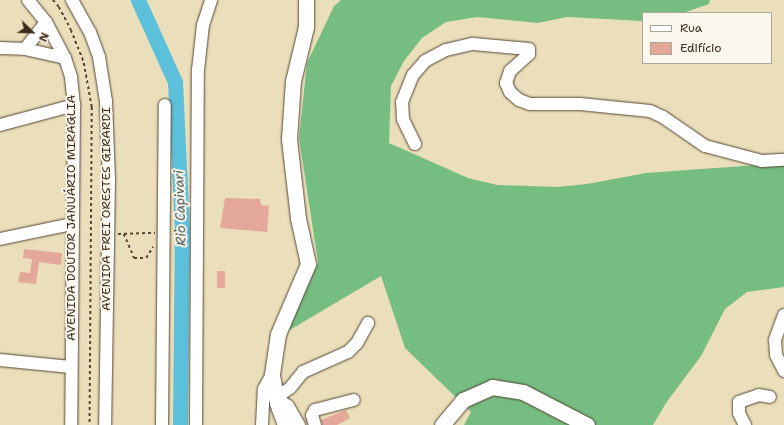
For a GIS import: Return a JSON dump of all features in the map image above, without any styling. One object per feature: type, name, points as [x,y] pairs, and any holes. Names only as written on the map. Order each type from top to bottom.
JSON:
[{"type":"main road","points":[[285,425],[276,398],[272,374],[278,334],[308,264],[298,218],[289,139],[294,81],[306,26],[306,0]]},
{"type":"main road","points":[[442,425],[463,400],[492,387],[523,392],[587,425]]},
{"type":"street","name":"AVENIDA DOUTOR JANUÁRIO MIRAGLIA","points":[[28,0],[46,22],[65,58],[70,77],[74,105],[71,425]]},
{"type":"street","name":"AVENIDA FREI ORESTES GIRARDI","points":[[72,0],[90,32],[99,57],[106,101],[108,234],[105,425]]},
{"type":"street","points":[[196,425],[198,70],[203,24],[211,0]]},
{"type":"street","points":[[25,49],[46,22]]},
{"type":"street","points":[[415,144],[403,119],[402,102],[413,75],[424,61],[446,50],[473,44],[529,49],[529,54],[510,71],[506,83],[510,92],[525,102],[544,105],[580,104],[650,111],[663,117],[705,146],[762,161],[784,160]]},
{"type":"street","points":[[0,48],[25,49],[65,58]]},
{"type":"street","points":[[0,125],[74,105]]},
{"type":"street","points":[[162,425],[165,105]]},
{"type":"street","points":[[0,239],[72,224]]},
{"type":"street","points":[[784,315],[775,340],[776,356],[784,371]]},
{"type":"street","points":[[299,425],[288,406],[276,398],[290,388],[303,372],[348,352],[357,343],[368,323]]},
{"type":"street","points":[[0,360],[71,368]]},
{"type":"street","points":[[262,425],[264,389],[272,374]]},
{"type":"street","points":[[745,425],[739,413],[739,402],[759,395],[770,398]]},
{"type":"street","points":[[315,425],[312,416],[314,410],[354,400]]},
{"type":"path","points":[[53,0],[59,7],[71,30],[84,63],[92,107],[90,425]]},
{"type":"path","points":[[170,231],[189,231]]},
{"type":"path","points":[[108,234],[159,232],[157,238]]},
{"type":"path","points":[[124,234],[134,258],[146,258],[155,243]]},
{"type":"green space","points":[[341,0],[710,0],[709,4],[686,12],[642,12],[642,21],[567,17],[538,23],[477,17],[446,22],[422,38],[404,61],[391,86],[389,143],[468,178],[497,185],[557,187],[587,184],[646,173],[784,163],[784,287],[747,292],[725,309],[701,356],[666,403],[653,425],[464,425],[471,412],[405,348],[381,276],[288,331],[318,262],[299,138],[307,63],[334,6]]},
{"type":"building","points":[[225,198],[260,199],[261,205],[269,206],[267,232],[220,228]]},
{"type":"building","points":[[24,249],[62,253],[61,265],[39,262],[36,284],[18,282],[20,272],[30,273],[32,259],[23,258]]},
{"type":"building","points":[[217,271],[225,271],[225,288],[217,288]]},
{"type":"building","points":[[346,410],[350,418],[337,425],[322,425],[321,420]]},
{"type":"waterway","name":"Rio Capivari","points":[[138,0],[175,82],[182,228],[180,425]]}]
